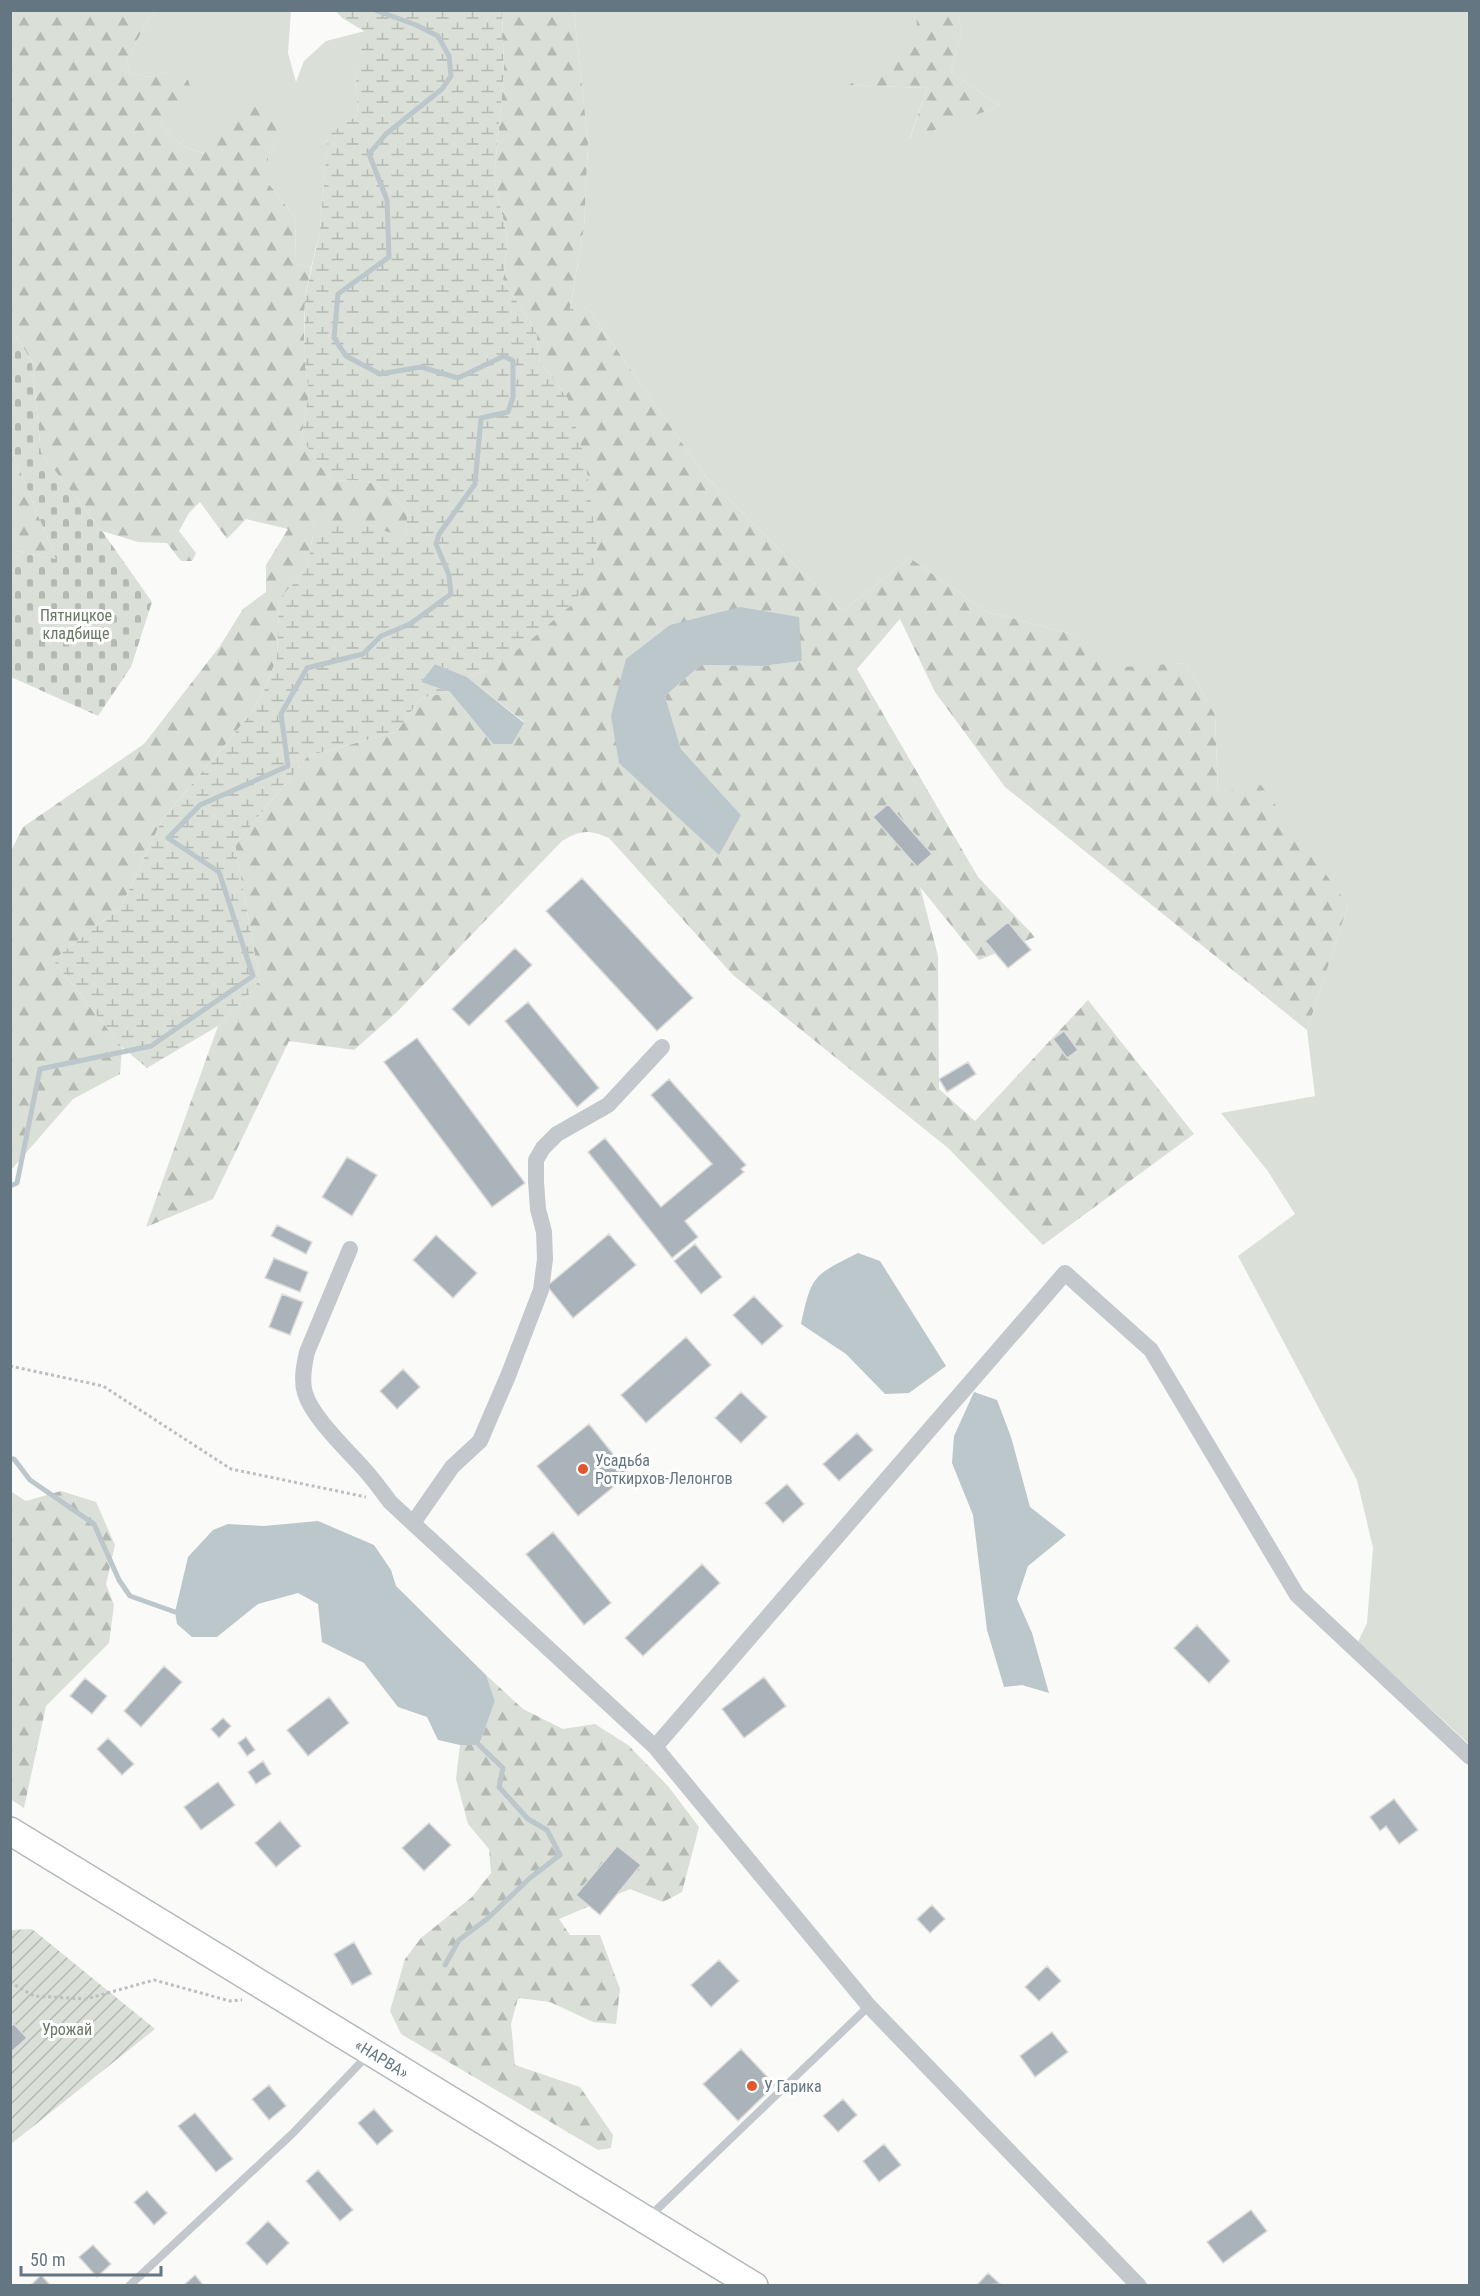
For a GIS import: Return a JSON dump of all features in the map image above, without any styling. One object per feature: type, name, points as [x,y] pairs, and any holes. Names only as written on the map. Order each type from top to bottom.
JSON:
[{"type":"highway","name":"«НАРВА»","points":[[10,1831],[754,2286]]},
{"type":"street","points":[[413,1523],[452,1467],[480,1441],[541,1290],[545,1259],[544,1232],[538,1209],[536,1160],[556,1134],[608,1105],[662,1047]]},
{"type":"street","points":[[350,1249],[307,1352],[303,1369],[304,1391],[309,1403],[390,1502],[655,1747],[868,2007],[1139,2286]]},
{"type":"street","points":[[655,1747],[1065,1273],[1151,1350],[1297,1595],[1470,1757]]},
{"type":"lane","points":[[646,2220],[868,2007]]},
{"type":"lane","points":[[129,2286],[292,2134],[371,2051]]},
{"type":"path","points":[[10,1366],[103,1386],[231,1469],[390,1502]]},
{"type":"path","points":[[10,1982],[34,1996],[86,1999],[154,1980],[230,2001],[283,1997]]},
{"type":"green space","points":[[11,11],[156,11],[148,19],[126,62],[130,73],[149,77],[168,72],[188,80],[194,98],[160,124],[174,139],[191,149],[204,153],[229,117],[246,106],[267,102],[283,122],[277,141],[268,155],[268,183],[295,217],[296,264],[311,268],[305,298],[304,328],[304,356],[309,394],[301,438],[331,481],[357,480],[374,484],[382,488],[408,512],[405,539],[363,523],[315,523],[307,569],[279,599],[277,657],[266,687],[249,716],[162,820],[121,907],[53,960],[122,1047],[120,1074],[73,1099],[11,1170],[10,853],[23,827],[144,744],[220,646],[243,609],[266,592],[266,565],[288,529],[246,519],[227,539],[200,502],[189,513],[179,531],[196,553],[192,561],[181,561],[167,543],[138,542],[102,531],[41,453],[32,362],[11,327]]},
{"type":"green space","points":[[156,11],[291,11],[288,53],[296,82],[304,61],[326,41],[365,31],[356,77],[358,115],[328,136],[320,230],[311,268],[296,264],[295,217],[268,183],[268,155],[277,141],[222,126],[212,145],[204,153],[179,143],[160,124],[168,72],[149,77],[130,73],[126,62],[148,19]]},
{"type":"green space","points":[[336,11],[502,11],[504,74],[494,178],[508,240],[503,280],[536,331],[540,362],[568,399],[586,464],[598,556],[575,602],[526,644],[487,670],[467,677],[435,664],[421,682],[450,692],[421,698],[396,732],[308,756],[235,845],[260,983],[218,1026],[147,1068],[122,1047],[53,960],[121,907],[162,820],[249,716],[266,687],[277,657],[279,599],[307,569],[315,523],[363,523],[405,538],[408,512],[398,502],[374,484],[357,480],[331,481],[301,438],[309,394],[304,356],[305,298],[320,230],[328,135],[358,115],[356,77],[364,31],[342,18]]},
{"type":"green space","points":[[502,11],[574,11],[588,143],[584,227],[570,309],[587,307],[705,476],[842,611],[910,558],[985,611],[1072,634],[1124,667],[1186,663],[1215,715],[1218,793],[1261,785],[1348,905],[1307,1030],[1005,787],[935,692],[900,619],[857,669],[978,877],[1035,937],[979,960],[920,887],[938,956],[939,1089],[975,1121],[1088,1000],[1194,1134],[1043,1245],[948,1148],[733,975],[609,838],[590,832],[580,833],[562,841],[397,1012],[354,1050],[289,1041],[213,1199],[146,1227],[218,1026],[260,983],[235,845],[308,756],[396,732],[421,698],[450,692],[493,744],[524,722],[467,677],[487,670],[568,399],[540,362],[536,331],[503,280],[508,240],[494,178],[504,74]],"holes":[[[740,607],[802,661],[762,666],[701,665],[665,696],[681,749],[741,815],[611,716]]]},
{"type":"green space","points":[[574,11],[916,11],[919,43],[850,85],[927,88],[910,138],[1000,106],[951,72],[962,29],[957,11],[1469,11],[1469,1744],[1358,1642],[1367,1623],[1373,1548],[1357,1480],[1238,1256],[1295,1214],[1267,1170],[1221,1113],[1315,1096],[1307,1030],[1348,905],[1218,793],[1215,715],[1186,663],[1124,668],[1072,634],[985,611],[910,558],[842,611],[705,476],[587,307],[570,310],[584,227],[588,143]]},
{"type":"green space","points":[[916,11],[957,11],[962,29],[951,72],[1000,106],[910,139],[927,88],[849,85],[918,43]]},
{"type":"green space","name":"Пятницкое кладбище","points":[[11,327],[32,362],[41,453],[102,531],[152,602],[131,667],[98,716],[11,677],[11,550],[56,559],[11,449]]},
{"type":"green space","points":[[11,449],[56,559],[11,550]]},
{"type":"green space","points":[[10,1491],[26,1501],[61,1491],[96,1502],[115,1545],[106,1584],[114,1605],[109,1643],[46,1706],[24,1808],[10,1799]]},
{"type":"green space","points":[[486,1675],[523,1709],[563,1729],[595,1724],[628,1745],[668,1786],[699,1827],[682,1892],[663,1902],[630,1889],[559,1919],[570,1935],[600,1935],[620,1989],[616,2024],[593,2022],[550,2002],[518,1998],[511,2024],[515,2065],[580,2087],[613,2135],[611,2148],[598,2150],[401,2034],[390,2011],[405,1959],[421,1938],[472,1897],[491,1873],[489,1849],[468,1824],[456,1779],[460,1745],[479,1745],[495,1701]]},
{"type":"green space","name":"Урожай","points":[[32,1929],[155,2029],[11,2144],[11,1930]]},
{"type":"shaded area","points":[[740,607],[799,617],[802,661],[762,666],[701,665],[665,696],[681,749],[741,815],[719,855],[619,763],[611,716],[626,659],[670,625]]},
{"type":"shaded area","points":[[435,664],[467,677],[524,723],[512,744],[493,744],[450,692],[421,682]]},
{"type":"shaded area","points":[[858,1253],[880,1261],[946,1366],[909,1393],[885,1394],[846,1354],[801,1324],[808,1295],[817,1278],[823,1272]]},
{"type":"shaded area","points":[[974,1392],[997,1400],[1011,1437],[1030,1507],[1066,1535],[1028,1566],[1017,1599],[1032,1633],[1049,1693],[1022,1685],[1004,1687],[987,1630],[973,1515],[952,1463],[954,1436]]},
{"type":"shaded area","points":[[318,1521],[374,1545],[391,1570],[396,1586],[486,1675],[495,1701],[479,1745],[460,1745],[438,1740],[427,1717],[398,1707],[364,1663],[322,1642],[318,1604],[298,1593],[258,1604],[217,1637],[192,1637],[177,1624],[175,1612],[188,1557],[213,1530],[228,1524],[264,1526]]},
{"type":"building","points":[[888,804],[932,854],[917,867],[873,817]]},
{"type":"building","points":[[582,878],[693,998],[657,1031],[546,911]]},
{"type":"building","points":[[1008,922],[1031,950],[1008,968],[985,941]]},
{"type":"building","points":[[515,948],[532,965],[469,1026],[452,1009]]},
{"type":"building","points":[[528,1002],[599,1088],[577,1107],[505,1021]]},
{"type":"building","points":[[1064,1031],[1078,1050],[1067,1058],[1053,1039]]},
{"type":"building","points":[[417,1038],[525,1183],[492,1207],[384,1062]]},
{"type":"building","points":[[968,1062],[976,1074],[947,1092],[939,1079]]},
{"type":"building","points":[[669,1079],[746,1165],[741,1169],[744,1172],[685,1221],[698,1237],[672,1258],[588,1152],[605,1138],[661,1207],[712,1164],[651,1095]]},
{"type":"building","points":[[347,1157],[377,1175],[352,1216],[322,1197]]},
{"type":"building","points":[[277,1225],[312,1242],[306,1254],[271,1236]]},
{"type":"building","points":[[609,1234],[636,1265],[573,1318],[547,1286]]},
{"type":"building","points":[[436,1235],[477,1273],[453,1298],[413,1260]]},
{"type":"building","points":[[695,1244],[722,1277],[701,1294],[674,1261]]},
{"type":"building","points":[[274,1258],[308,1272],[300,1292],[265,1278]]},
{"type":"building","points":[[282,1294],[303,1302],[290,1335],[269,1327]]},
{"type":"building","points":[[754,1296],[783,1326],[762,1345],[733,1315]]},
{"type":"building","points":[[686,1337],[711,1365],[646,1423],[621,1395]]},
{"type":"building","points":[[403,1369],[420,1387],[397,1409],[380,1391]]},
{"type":"building","points":[[741,1392],[767,1417],[741,1443],[715,1418]]},
{"type":"building","points":[[589,1424],[629,1474],[578,1516],[537,1466]]},
{"type":"building","points":[[857,1433],[873,1450],[839,1481],[823,1464]]},
{"type":"building","points":[[787,1484],[804,1504],[783,1523],[765,1503]]},
{"type":"building","points":[[553,1532],[611,1603],[584,1625],[526,1554]]},
{"type":"building","points":[[702,1564],[720,1583],[643,1656],[625,1638]]},
{"type":"building","points":[[1197,1625],[1230,1661],[1209,1683],[1174,1648]]},
{"type":"building","points":[[164,1666],[182,1682],[141,1727],[124,1711]]},
{"type":"building","points":[[764,1677],[786,1706],[744,1738],[722,1709]]},
{"type":"building","points":[[85,1678],[107,1696],[92,1714],[70,1696]]},
{"type":"building","points":[[329,1697],[349,1723],[308,1756],[287,1730]]},
{"type":"building","points":[[223,1718],[231,1726],[219,1738],[211,1729]]},
{"type":"building","points":[[246,1737],[255,1750],[247,1756],[238,1743]]},
{"type":"building","points":[[108,1738],[134,1764],[122,1775],[97,1749]]},
{"type":"building","points":[[263,1761],[271,1774],[256,1784],[248,1772]]},
{"type":"building","points":[[218,1782],[235,1805],[201,1830],[184,1807]]},
{"type":"building","points":[[1394,1799],[1418,1830],[1399,1844],[1386,1826],[1380,1831],[1370,1817]]},
{"type":"building","points":[[280,1821],[301,1846],[276,1867],[255,1843]]},
{"type":"building","points":[[429,1823],[451,1845],[424,1871],[402,1848]]},
{"type":"building","points":[[617,1846],[641,1865],[600,1915],[576,1895]]},
{"type":"building","points":[[932,1905],[945,1919],[930,1933],[917,1919]]},
{"type":"building","points":[[354,1942],[372,1974],[352,1985],[334,1954]]},
{"type":"building","points":[[719,1960],[739,1981],[711,2007],[691,1985]]},
{"type":"building","points":[[1047,1966],[1061,1981],[1039,2001],[1025,1987]]},
{"type":"building","points":[[14,2024],[27,2038],[10,2053],[10,2027]]},
{"type":"building","points":[[1052,2032],[1068,2052],[1035,2077],[1020,2056]]},
{"type":"building","points":[[741,2049],[775,2085],[738,2121],[703,2084]]},
{"type":"building","points":[[269,2085],[286,2106],[269,2120],[252,2099]]},
{"type":"building","points":[[843,2099],[857,2115],[838,2132],[823,2116]]},
{"type":"building","points":[[374,2109],[393,2131],[377,2145],[358,2123]]},
{"type":"building","points":[[195,2113],[233,2159],[216,2172],[178,2126]]},
{"type":"building","points":[[884,2144],[901,2165],[879,2182],[863,2161]]},
{"type":"building","points":[[318,2170],[353,2210],[340,2221],[306,2181]]},
{"type":"building","points":[[147,2191],[167,2213],[154,2225],[134,2202]]},
{"type":"building","points":[[1251,2210],[1267,2231],[1223,2263],[1207,2242]]},
{"type":"building","points":[[268,2221],[289,2243],[267,2265],[246,2243]]},
{"type":"building","points":[[93,2245],[111,2264],[97,2277],[79,2257]]},
{"type":"building","points":[[988,2273],[1000,2284],[976,2286]]},
{"type":"building","points":[[41,2275],[51,2286],[30,2286]]},
{"type":"building","points":[[195,2275],[204,2286],[183,2286]]},
{"type":"waterway","points":[[10,1186],[17,1183],[40,1069],[151,1046],[253,976],[219,872],[168,838],[200,805],[288,766],[281,714],[307,668],[363,654],[381,636],[410,624],[451,594],[449,575],[436,544],[439,534],[475,484],[481,418],[508,412],[513,397],[513,361],[504,356],[458,378],[421,367],[380,374],[346,356],[334,338],[338,294],[389,257],[387,200],[369,154],[386,134],[442,89],[451,76],[449,56],[438,36],[375,10]]},
{"type":"waterway","points":[[10,1459],[14,1459],[30,1480],[94,1524],[119,1580],[130,1596],[175,1612]]},
{"type":"waterway","points":[[445,1965],[459,1940],[487,1919],[530,1878],[560,1855],[547,1830],[528,1819],[499,1787],[503,1768],[479,1745]]},
{"type":"place","name":"Усадьба Роткирхов-Лелонгов","points":[[583,1469]]},
{"type":"place","name":"У Гарика","points":[[752,2086]]}]
